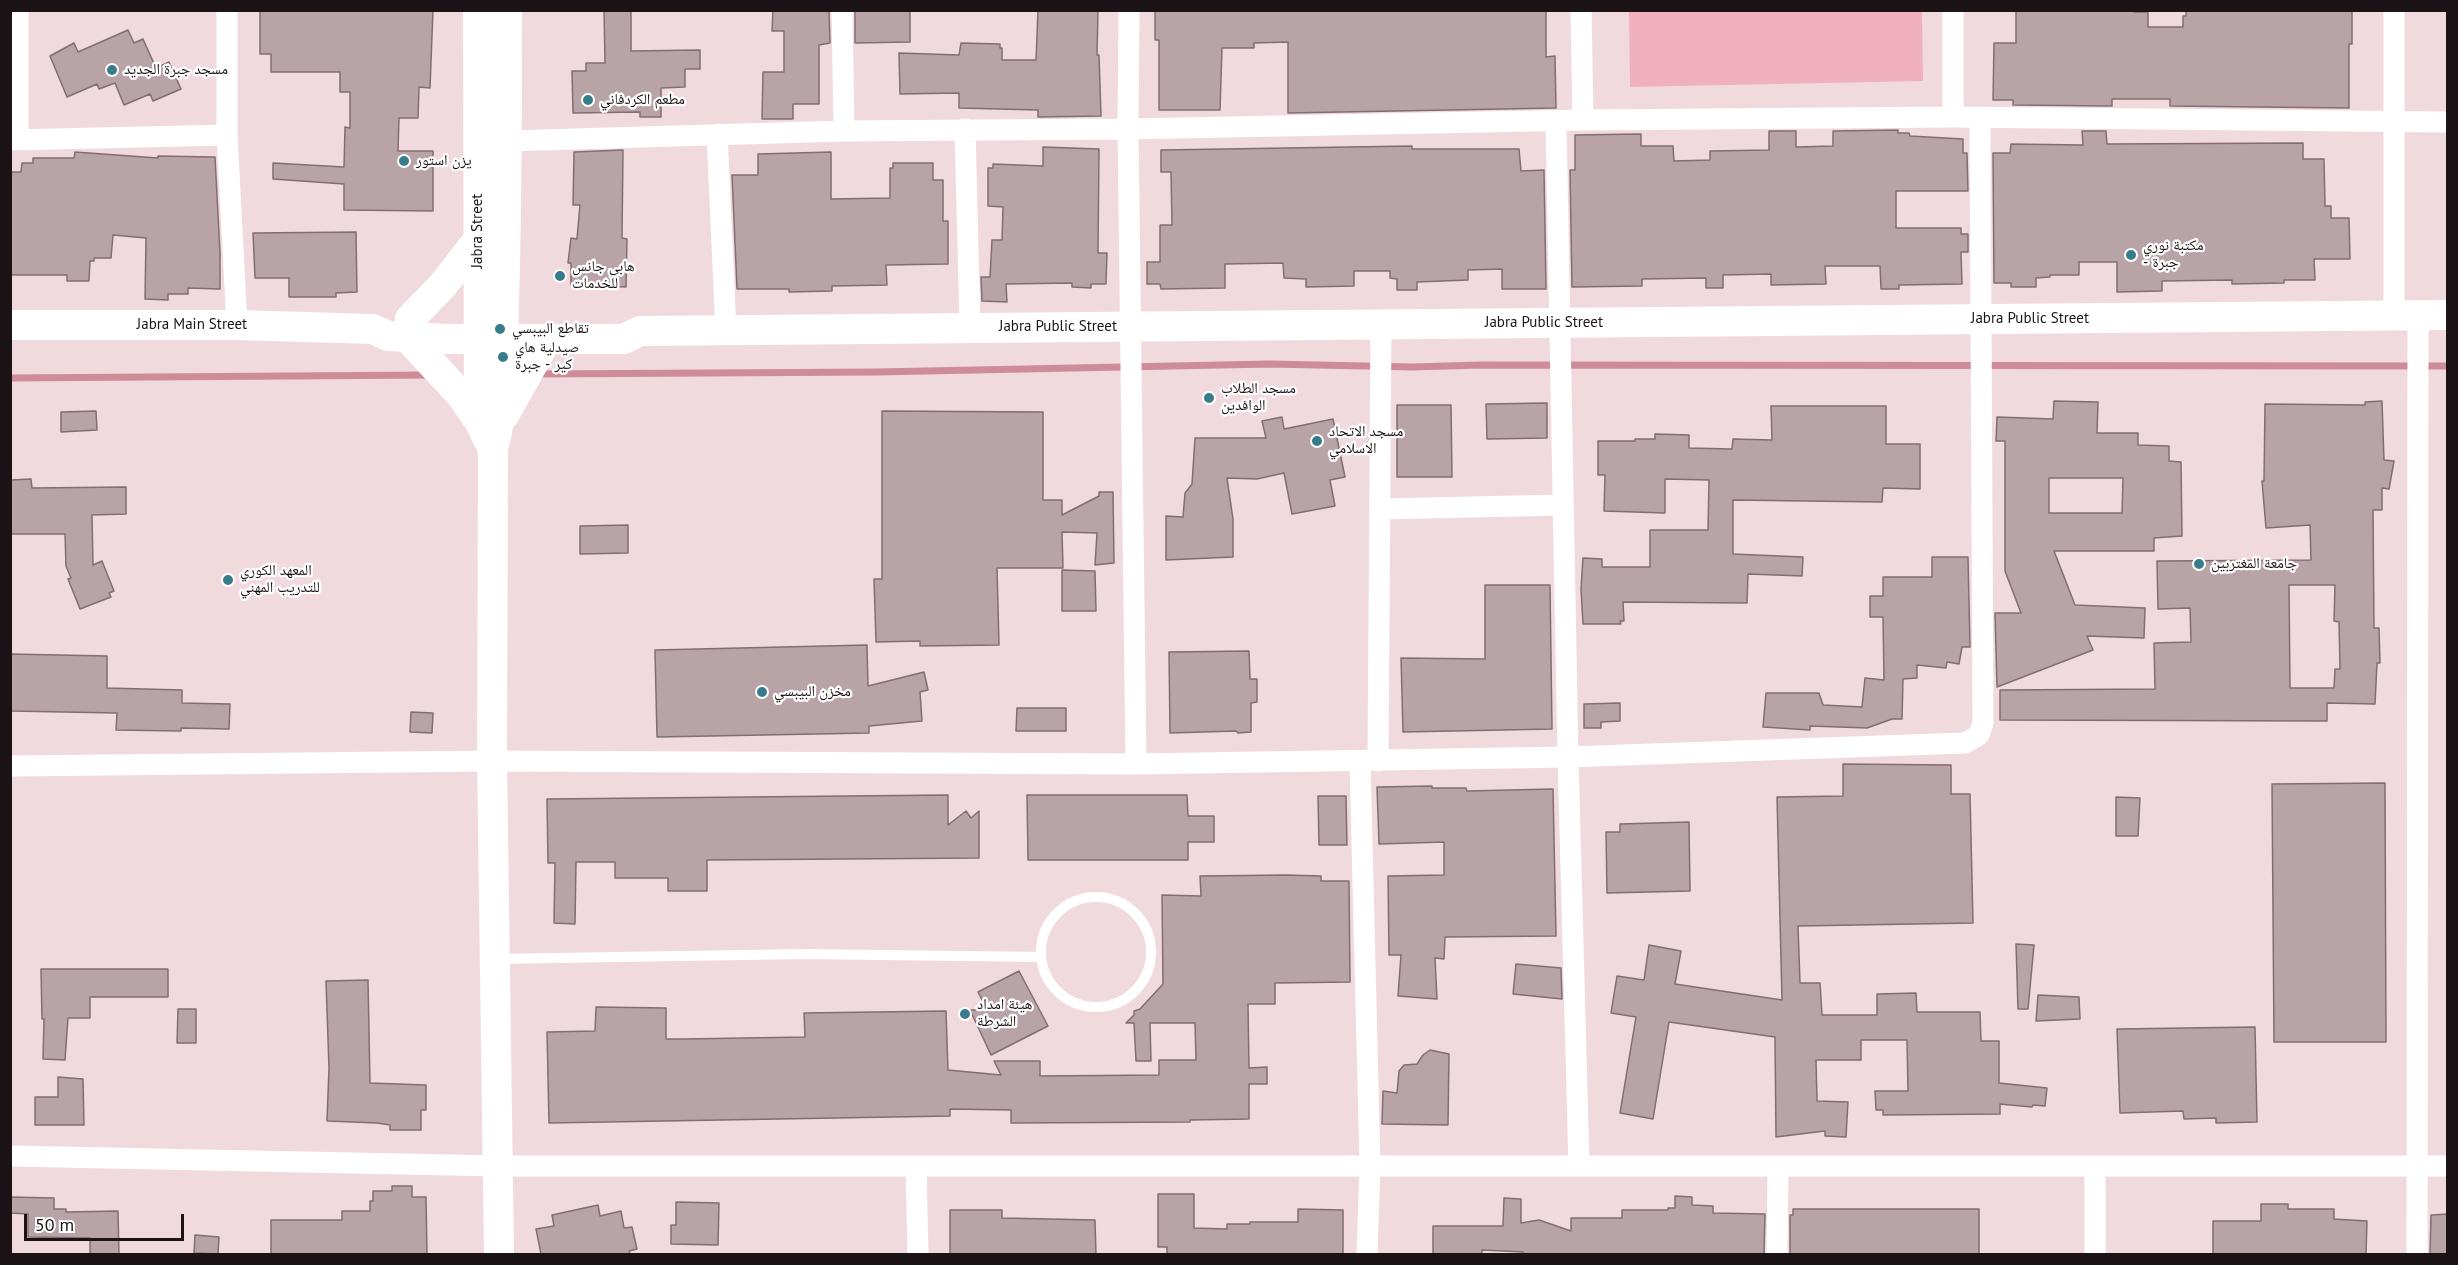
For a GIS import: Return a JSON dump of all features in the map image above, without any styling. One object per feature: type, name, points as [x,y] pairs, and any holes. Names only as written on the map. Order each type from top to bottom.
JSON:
[{"type":"main road","name":"Jabra Street","points":[[478,10],[478,240],[493,329]]},
{"type":"main road","name":"Jabra Street","points":[[499,1254],[492,761],[491,430],[493,329],[507,141],[507,10]]},
{"type":"main road","points":[[478,240],[409,328],[491,430],[547,339]]},
{"type":"main road","name":"Jabra Public Street","points":[[640,331],[2448,315]]},
{"type":"main road","points":[[493,329],[626,322],[640,331]]},
{"type":"main road","name":"Jabra Main Street","points":[[10,326],[237,325],[373,329],[388,336],[409,328],[493,329]]},
{"type":"main road","points":[[493,329],[547,339],[624,339],[640,331]]},
{"type":"street","points":[[18,10],[14,140],[227,135]]},
{"type":"street","points":[[227,10],[227,135],[237,325]]},
{"type":"street","points":[[842,10],[843,131]]},
{"type":"street","points":[[1129,10],[1128,129],[1136,764]]},
{"type":"street","points":[[1581,10],[1583,120]]},
{"type":"street","points":[[1953,10],[1953,117]]},
{"type":"street","points":[[2394,10],[2395,122],[2406,315],[2417,1166],[2416,1254]]},
{"type":"street","points":[[507,141],[843,131],[1128,129],[1583,120],[1953,117],[2448,122]]},
{"type":"street","points":[[10,766],[492,761],[1136,764],[1568,757],[1965,743],[1979,735],[1983,723],[1980,118]]},
{"type":"street","points":[[1556,121],[1568,757],[1579,1166]]},
{"type":"street","points":[[966,129],[970,327]]},
{"type":"street","points":[[717,134],[726,332]]},
{"type":"street","points":[[1366,1254],[1370,1166],[1369,761],[1380,509],[1381,324]]},
{"type":"street","points":[[1380,509],[1563,505]]},
{"type":"street","points":[[10,1156],[499,1166],[2448,1166]]},
{"type":"street","points":[[916,1166],[918,1254]]},
{"type":"street","points":[[1777,1254],[1778,1166]]},
{"type":"street","points":[[2095,1166],[2095,1254]]},
{"type":"lane","points":[[1099,897],[1115,900],[1129,907],[1140,918],[1148,932],[1152,947],[1151,963],[1146,978],[1137,991],[1109,1006],[1086,1006],[1064,998],[1052,986],[1044,973],[1041,957],[1041,941],[1047,926],[1056,914],[1069,904],[1083,898],[1099,897]]},
{"type":"lane","points":[[495,959],[804,954],[1041,957]]},
{"type":"shaded area","points":[[1629,11],[1922,11],[1923,81],[1630,87]]},
{"type":"building","points":[[260,10],[433,10],[430,88],[419,87],[418,118],[399,118],[398,151],[433,151],[433,211],[344,210],[344,184],[273,179],[273,163],[344,167],[345,127],[350,128],[350,92],[340,92],[340,72],[271,72],[271,54],[260,54]]},
{"type":"building","points":[[604,10],[631,10],[631,51],[700,50],[700,69],[685,69],[685,87],[661,88],[661,117],[640,117],[640,112],[573,113],[572,71],[586,71],[586,63],[605,63]]},
{"type":"building","points":[[773,10],[829,10],[830,43],[819,45],[819,104],[793,104],[793,119],[762,119],[763,72],[784,72],[784,31],[772,31]]},
{"type":"building","points":[[855,10],[910,10],[910,42],[855,43]]},
{"type":"building","points":[[1038,10],[1098,10],[1097,55],[1099,55],[1101,116],[1038,117],[1038,110],[959,108],[959,93],[900,94],[899,53],[959,55],[961,43],[1000,44],[1002,60],[1036,60]]},
{"type":"building","points":[[1155,10],[1546,10],[1546,57],[1555,56],[1556,108],[1288,113],[1288,42],[1254,43],[1254,48],[1222,48],[1220,110],[1159,110],[1159,40],[1155,40]]},
{"type":"building","points":[[2016,10],[2134,10],[2134,12],[2148,12],[2148,27],[2183,27],[2183,16],[2186,16],[2186,10],[2352,10],[2352,44],[2349,44],[2349,108],[2170,106],[2170,99],[2112,99],[2112,106],[2013,105],[2013,100],[1993,100],[1994,43],[2016,43]]},
{"type":"building","points":[[128,30],[134,43],[143,39],[156,68],[169,62],[181,89],[153,101],[150,94],[124,105],[115,83],[99,89],[97,84],[67,97],[50,56],[74,43],[78,52]]},
{"type":"building","points":[[1898,130],[1898,133],[1909,133],[1910,136],[1963,139],[1963,153],[1967,153],[1968,191],[1896,191],[1896,228],[1961,228],[1961,234],[1968,234],[1968,252],[1961,252],[1962,284],[1899,285],[1899,289],[1881,289],[1880,266],[1825,266],[1826,284],[1771,285],[1771,274],[1723,275],[1723,288],[1706,288],[1706,278],[1642,279],[1642,286],[1572,287],[1570,170],[1575,170],[1575,135],[1641,134],[1641,146],[1673,146],[1674,161],[1710,160],[1710,151],[1769,150],[1769,131],[1796,131],[1796,147],[1833,146],[1833,131]]},
{"type":"building","points":[[2082,131],[2106,131],[2107,144],[2303,143],[2303,159],[2324,159],[2325,206],[2331,206],[2331,218],[2349,218],[2350,259],[2314,259],[2315,280],[2284,280],[2284,283],[2232,284],[2232,280],[2162,281],[2162,291],[2117,292],[2117,262],[2079,262],[2079,275],[2050,275],[2050,277],[2036,278],[2036,287],[2011,287],[2011,283],[1994,283],[1993,153],[2010,153],[2011,144],[2083,145]]},
{"type":"building","points":[[1412,146],[1412,149],[1519,149],[1521,171],[1544,170],[1546,289],[1502,289],[1502,269],[1468,270],[1468,280],[1417,282],[1417,290],[1397,290],[1397,279],[1390,278],[1390,271],[1354,271],[1354,286],[1306,287],[1306,279],[1284,278],[1283,263],[1225,264],[1225,288],[1161,289],[1160,284],[1147,284],[1147,262],[1160,262],[1160,225],[1172,225],[1171,172],[1161,172],[1161,150]]},
{"type":"building","points":[[1043,147],[1099,149],[1098,253],[1107,253],[1106,284],[1091,284],[1091,288],[1072,287],[1072,283],[1006,284],[1007,302],[982,301],[981,277],[990,277],[992,240],[1002,240],[1003,207],[988,206],[988,168],[993,168],[993,164],[1043,166]]},
{"type":"building","points":[[623,150],[622,238],[627,239],[626,287],[571,285],[571,263],[568,263],[571,238],[577,239],[580,205],[573,205],[574,152]]},
{"type":"building","points":[[75,152],[158,158],[158,156],[215,157],[220,289],[188,288],[188,294],[168,294],[168,300],[145,299],[146,238],[113,235],[111,258],[94,258],[94,261],[90,261],[89,281],[67,281],[67,275],[10,275],[10,172],[21,172],[22,163],[33,163],[33,158],[74,158]]},
{"type":"building","points":[[831,152],[831,199],[890,198],[890,168],[893,168],[893,163],[933,163],[933,180],[943,180],[943,221],[948,221],[948,264],[886,265],[887,285],[832,286],[832,291],[789,292],[789,289],[737,289],[732,175],[758,175],[758,154]]},
{"type":"building","points":[[356,232],[357,292],[336,293],[336,297],[289,297],[289,278],[255,278],[253,233]]},
{"type":"building","points":[[2054,401],[2098,402],[2097,433],[2138,433],[2138,445],[2169,446],[2169,461],[2181,462],[2182,536],[2154,538],[2154,551],[2054,551],[2075,605],[2145,608],[2144,638],[2087,636],[2093,650],[1997,687],[1995,613],[2021,613],[2005,571],[2005,441],[1996,441],[1997,417],[2053,419]],"holes":[[[2049,478],[2123,478],[2122,513],[2049,513]]]},
{"type":"building","points":[[2382,401],[2384,460],[2394,461],[2389,489],[2382,488],[2382,510],[2373,510],[2374,628],[2379,628],[2380,663],[2377,663],[2375,704],[2327,703],[2327,721],[2000,720],[2000,690],[2155,689],[2154,643],[2191,642],[2190,608],[2158,609],[2157,561],[2311,560],[2310,525],[2266,528],[2262,481],[2264,481],[2265,404],[2365,405],[2365,402]],"holes":[[[2289,585],[2335,585],[2334,621],[2339,622],[2340,669],[2335,669],[2334,688],[2290,688]]]},
{"type":"building","points":[[1547,403],[1547,438],[1487,439],[1486,404]]},
{"type":"building","points":[[1397,405],[1451,405],[1452,477],[1397,477]]},
{"type":"building","points":[[1771,406],[1886,406],[1886,444],[1920,444],[1920,489],[1883,488],[1882,502],[1733,500],[1733,554],[1803,557],[1802,576],[1748,574],[1747,603],[1623,602],[1624,621],[1620,621],[1621,624],[1583,624],[1581,589],[1583,558],[1602,559],[1602,567],[1650,567],[1650,530],[1708,530],[1709,480],[1665,479],[1665,513],[1604,511],[1605,475],[1598,475],[1598,441],[1655,439],[1655,434],[1689,435],[1689,448],[1732,449],[1733,439],[1772,440]]},
{"type":"building","points":[[96,411],[97,430],[61,432],[61,412]]},
{"type":"building","points":[[882,411],[1043,412],[1043,500],[1062,500],[1062,515],[1099,496],[1099,492],[1113,492],[1114,563],[1095,565],[1097,533],[1062,532],[1063,568],[997,568],[999,645],[920,646],[920,641],[876,642],[874,579],[882,579]]},
{"type":"building","points":[[1282,417],[1284,429],[1333,419],[1345,477],[1330,480],[1335,506],[1292,514],[1284,473],[1257,479],[1227,478],[1233,519],[1233,557],[1166,560],[1166,516],[1183,517],[1185,493],[1192,484],[1195,438],[1266,438],[1262,421]]},
{"type":"building","points":[[31,479],[32,488],[126,487],[126,514],[92,515],[93,565],[102,561],[114,591],[109,593],[111,597],[80,609],[68,579],[71,578],[66,566],[65,534],[11,534],[11,480]]},
{"type":"building","points":[[628,525],[628,553],[580,554],[580,526]]},
{"type":"building","points":[[1932,557],[1968,557],[1970,647],[1962,647],[1959,664],[1947,662],[1946,668],[1917,665],[1917,678],[1903,679],[1902,719],[1892,719],[1867,728],[1810,726],[1810,730],[1763,727],[1766,693],[1819,693],[1823,705],[1862,707],[1865,678],[1884,680],[1883,617],[1870,617],[1870,596],[1883,596],[1883,577],[1932,577]]},
{"type":"building","points":[[1062,570],[1095,571],[1096,611],[1062,611]]},
{"type":"building","points":[[1485,585],[1550,585],[1552,729],[1403,732],[1401,658],[1485,659]]},
{"type":"building","name":"مخزن البيبسي","points":[[867,645],[868,686],[924,672],[928,690],[920,692],[922,721],[869,726],[869,733],[657,737],[655,650]]},
{"type":"building","points":[[1249,651],[1250,679],[1257,679],[1257,702],[1251,703],[1251,732],[1170,733],[1169,652]]},
{"type":"building","points":[[10,654],[107,656],[107,688],[182,690],[182,703],[230,704],[229,729],[116,730],[117,713],[10,711]]},
{"type":"building","points":[[1620,703],[1620,721],[1601,722],[1601,728],[1584,728],[1584,704]]},
{"type":"building","points":[[1017,708],[1066,708],[1066,731],[1016,731]]},
{"type":"building","points":[[411,712],[433,713],[432,733],[410,732]]},
{"type":"building","points":[[1843,764],[1951,765],[1951,794],[1970,794],[1973,923],[1798,926],[1800,983],[1820,983],[1822,1015],[1877,1015],[1877,994],[1916,993],[1917,1012],[1980,1012],[1981,1041],[1999,1041],[1999,1083],[2047,1088],[2045,1106],[2000,1104],[2000,1114],[1883,1115],[1883,1110],[1876,1110],[1875,1091],[1908,1091],[1907,1040],[1861,1040],[1861,1060],[1816,1060],[1817,1101],[1848,1102],[1846,1137],[1825,1136],[1825,1131],[1776,1137],[1775,1037],[1669,1022],[1653,1119],[1620,1113],[1636,1017],[1611,1013],[1617,976],[1644,980],[1649,945],[1681,951],[1675,984],[1782,1000],[1777,797],[1843,796]]},
{"type":"building","points":[[2385,783],[2386,1042],[2274,1042],[2272,784]]},
{"type":"building","points":[[1432,786],[1432,788],[1466,788],[1467,791],[1553,789],[1556,936],[1445,937],[1444,959],[1435,958],[1437,999],[1398,996],[1401,955],[1389,955],[1388,876],[1444,875],[1444,842],[1379,844],[1377,787]]},
{"type":"building","points":[[948,795],[948,825],[966,811],[971,818],[979,811],[979,858],[707,860],[707,891],[668,891],[668,878],[615,878],[615,862],[576,862],[575,924],[554,923],[555,863],[548,863],[547,799]]},
{"type":"building","points":[[1027,795],[1187,795],[1188,816],[1214,816],[1214,842],[1188,842],[1188,860],[1028,860]]},
{"type":"building","points":[[1318,796],[1346,796],[1347,845],[1319,845]]},
{"type":"building","points":[[2116,797],[2140,798],[2138,836],[2116,836]]},
{"type":"building","points":[[1689,822],[1690,891],[1607,893],[1606,832],[1620,832],[1620,824]]},
{"type":"building","points":[[1200,876],[1321,876],[1321,881],[1349,881],[1350,982],[1275,983],[1275,1004],[1248,1004],[1249,1068],[1267,1067],[1267,1084],[1249,1084],[1249,1119],[1190,1120],[1190,1122],[1011,1123],[1011,1110],[950,1109],[950,1116],[549,1123],[547,1032],[595,1031],[596,1007],[666,1008],[666,1039],[805,1037],[804,1013],[946,1011],[948,1070],[1001,1075],[994,1061],[1040,1061],[1040,1076],[1159,1075],[1159,1060],[1196,1060],[1195,1023],[1150,1023],[1151,1061],[1136,1061],[1134,1023],[1126,1023],[1134,1015],[1134,1011],[1140,1009],[1163,984],[1162,895],[1201,896]]},
{"type":"building","points":[[2016,944],[2034,945],[2028,1009],[2018,1009]]},
{"type":"building","points":[[1516,964],[1561,968],[1562,999],[1513,994]]},
{"type":"building","points":[[41,969],[168,969],[168,997],[90,997],[90,1018],[68,1018],[65,1060],[43,1059],[44,1019],[42,1019]]},
{"type":"building","points":[[1019,971],[1048,1026],[991,1055],[970,1010],[987,1010],[978,992]]},
{"type":"building","points":[[368,980],[370,1083],[426,1085],[426,1110],[421,1110],[421,1130],[390,1130],[390,1125],[377,1123],[327,1121],[329,1068],[326,981]]},
{"type":"building","points":[[2038,995],[2079,997],[2080,1019],[2036,1021]]},
{"type":"building","points":[[178,1009],[196,1009],[196,1043],[177,1043]]},
{"type":"building","points":[[2255,1027],[2257,1122],[2216,1123],[2216,1118],[2184,1119],[2183,1111],[2120,1113],[2117,1029]]},
{"type":"building","points":[[1430,1050],[1449,1054],[1448,1125],[1382,1124],[1383,1091],[1397,1093],[1399,1071],[1404,1065],[1417,1064]]},
{"type":"building","points":[[58,1077],[83,1079],[84,1125],[35,1125],[35,1097],[58,1097]]},
{"type":"building","points":[[392,1186],[412,1186],[412,1197],[426,1197],[427,1254],[271,1254],[271,1220],[342,1220],[342,1211],[370,1211],[373,1191],[392,1191]]},
{"type":"building","points":[[1158,1194],[1194,1194],[1194,1228],[1227,1229],[1227,1224],[1298,1222],[1298,1209],[1343,1210],[1343,1254],[1167,1254],[1167,1247],[1158,1247]]},
{"type":"building","points":[[1675,1196],[1692,1197],[1692,1205],[1713,1206],[1713,1213],[1765,1214],[1764,1254],[1523,1254],[1523,1252],[1482,1250],[1482,1254],[1433,1254],[1433,1226],[1503,1226],[1504,1198],[1521,1199],[1521,1223],[1539,1220],[1571,1231],[1571,1218],[1622,1218],[1622,1210],[1668,1210],[1668,1208],[1675,1208]]},
{"type":"building","points":[[10,1197],[54,1198],[54,1209],[66,1209],[66,1212],[118,1211],[119,1254],[90,1254],[90,1238],[28,1237],[28,1214],[10,1213]]},
{"type":"building","points":[[676,1202],[719,1203],[718,1245],[671,1244],[671,1225],[676,1225]]},
{"type":"building","points":[[2261,1204],[2288,1204],[2288,1209],[2334,1209],[2334,1219],[2367,1221],[2366,1254],[2213,1254],[2213,1221],[2261,1221]]},
{"type":"building","points":[[598,1205],[600,1216],[621,1211],[624,1228],[632,1227],[637,1249],[629,1251],[630,1254],[541,1254],[536,1229],[554,1226],[552,1215]]},
{"type":"building","points":[[1793,1209],[1979,1209],[1979,1254],[1790,1254],[1790,1215],[1793,1215]]},
{"type":"building","points":[[950,1210],[1002,1210],[1002,1218],[1095,1220],[1096,1254],[950,1254]]},
{"type":"building","points":[[2448,1214],[2448,1254],[2430,1254],[2431,1215]]},
{"type":"building","points":[[195,1235],[219,1237],[218,1254],[194,1253]]},
{"type":"waterway","points":[[538,374],[877,372],[1270,364],[1412,367],[1481,365],[2448,366]]},
{"type":"waterway","points":[[10,378],[431,375]]},
{"type":"place","name":"مسجد جبرة الجديد","points":[[112,70]]},
{"type":"place","name":"مطعم الكردفاني","points":[[588,100]]},
{"type":"place","name":"يزن استور","points":[[404,161]]},
{"type":"place","name":"مكتبة نوري - جبرة","points":[[2131,255]]},
{"type":"place","name":"هابي جانس للخدمات","points":[[560,276]]},
{"type":"place","name":"تقاطع البيبسي","points":[[500,329]]},
{"type":"place","name":"صيدلية هاي كير - جبرة","points":[[503,357]]},
{"type":"place","name":"مسجد الطلاب الوافدين","points":[[1209,398]]},
{"type":"place","name":"مسجد الاتحاد الاسلامي","points":[[1317,441]]},
{"type":"place","name":"جامعة المغتربين","points":[[2199,564]]},
{"type":"place","name":"المعهد الكوري للتدريب المهني","points":[[228,580]]},
{"type":"place","name":"مخزن البيبسي","points":[[762,692]]},
{"type":"place","name":"هيئة امداد الشرطة","points":[[965,1014]]}]
